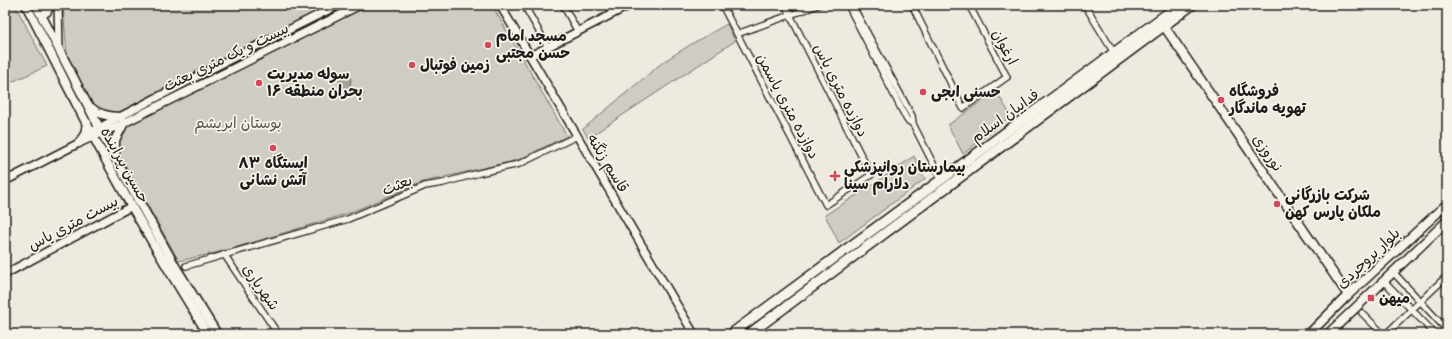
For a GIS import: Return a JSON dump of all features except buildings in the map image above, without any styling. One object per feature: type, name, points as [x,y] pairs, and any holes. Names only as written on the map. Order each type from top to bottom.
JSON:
[{"type":"main road","name":"حسین پیراینده","points":[[26,5],[92,134],[176,283],[208,334]]},
{"type":"main road","name":"فداییان اسلام","points":[[731,334],[1179,5]]},
{"type":"main road","name":"فداییان اسلام","points":[[749,334],[1192,5]]},
{"type":"main road","name":"حسین پیراینده","points":[[38,8],[117,162],[175,266],[217,334]]},
{"type":"main road","name":"نوروزی","points":[[1164,26],[1348,295]]},
{"type":"main road","points":[[88,106],[95,111],[122,120],[115,140],[114,152],[117,162]]},
{"type":"main road","points":[[78,143],[85,134],[87,123]]},
{"type":"main road","name":"بلوار بروجردی","points":[[1309,334],[1348,295],[1447,204]]},
{"type":"main road","name":"بلوار بروجردی","points":[[1328,334],[1447,221]]},
{"type":"street","points":[[38,8],[43,14],[47,12],[50,5]]},
{"type":"street","points":[[58,5],[59,48]]},
{"type":"street","name":"بیست و یک متری بعثت","points":[[122,120],[222,63],[338,5]]},
{"type":"street","name":"بیست و یک متری بعثت","points":[[92,134],[360,5]]},
{"type":"street","name":"قاسم زنگنه","points":[[500,5],[694,334]]},
{"type":"street","points":[[524,5],[548,48]]},
{"type":"street","points":[[563,5],[578,32]]},
{"type":"street","points":[[608,5],[613,14]]},
{"type":"street","points":[[530,56],[630,5]]},
{"type":"street","points":[[722,5],[737,34],[818,5]]},
{"type":"street","name":"دوازده متری یاس","points":[[785,5],[871,175]]},
{"type":"street","points":[[848,5],[907,120],[913,124]]},
{"type":"street","points":[[852,5],[912,116],[913,124],[941,180]]},
{"type":"street","name":"ارغوان","points":[[912,5],[963,108],[1007,77],[969,5]]},
{"type":"street","points":[[1085,5],[1114,53]]},
{"type":"street","name":"دوازده متری یاسمن","points":[[737,34],[826,205],[871,175]]},
{"type":"street","points":[[5,181],[78,143],[92,134]]},
{"type":"street","name":"بعثت","points":[[186,266],[348,219],[425,186],[519,164],[577,136]]},
{"type":"street","name":"بیست متری یاس","points":[[5,274],[132,206]]},
{"type":"street","name":"شهریاری","points":[[224,254],[278,334]]},
{"type":"street","points":[[1393,272],[1447,330]]},
{"type":"street","points":[[1362,313],[1384,334],[1447,276]]},
{"type":"street","points":[[1384,281],[1436,334]]},
{"type":"green space","points":[[5,5],[15,5],[47,66],[5,85]]},
{"type":"green space","name":"بوستان ابریشم","points":[[63,5],[492,5],[567,136],[518,160],[423,182],[346,214],[228,250],[179,261],[121,158],[67,56]]},
{"type":"green space","points":[[727,24],[735,41],[588,138],[583,129],[663,62]]},
{"type":"green space","points":[[996,91],[1011,116],[963,154],[948,125]]},
{"type":"green space","points":[[914,156],[925,179],[839,243],[825,215],[871,186]]},
{"type":"shaded area","points":[[346,75],[351,79],[350,86],[352,89],[362,90],[364,94],[362,97],[344,91],[340,80],[341,76]]},
{"type":"place","name":"مسجد امام حسن مجتبی","points":[[488,45]]},
{"type":"place","name":"زمین فوتبال","points":[[412,65]]},
{"type":"place","name":"سوله مدیریت بحران منطقه ۱۶","points":[[259,83]]},
{"type":"place","name":"حسنی ابجی","points":[[923,92]]},
{"type":"place","name":"فروشگاه تهویه ماندگار","points":[[1221,100]]},
{"type":"place","name":"ایستگاه ۸۳ آتش نشانی","points":[[273,148]]},
{"type":"place","name":"بیمارستان روانپزشکی دلارام سینا","points":[[835,176]]},
{"type":"place","name":"شرکت بازرگانی ملکان پارس کهن","points":[[1277,204]]},
{"type":"place","name":"میهن","points":[[1371,298]]}]
